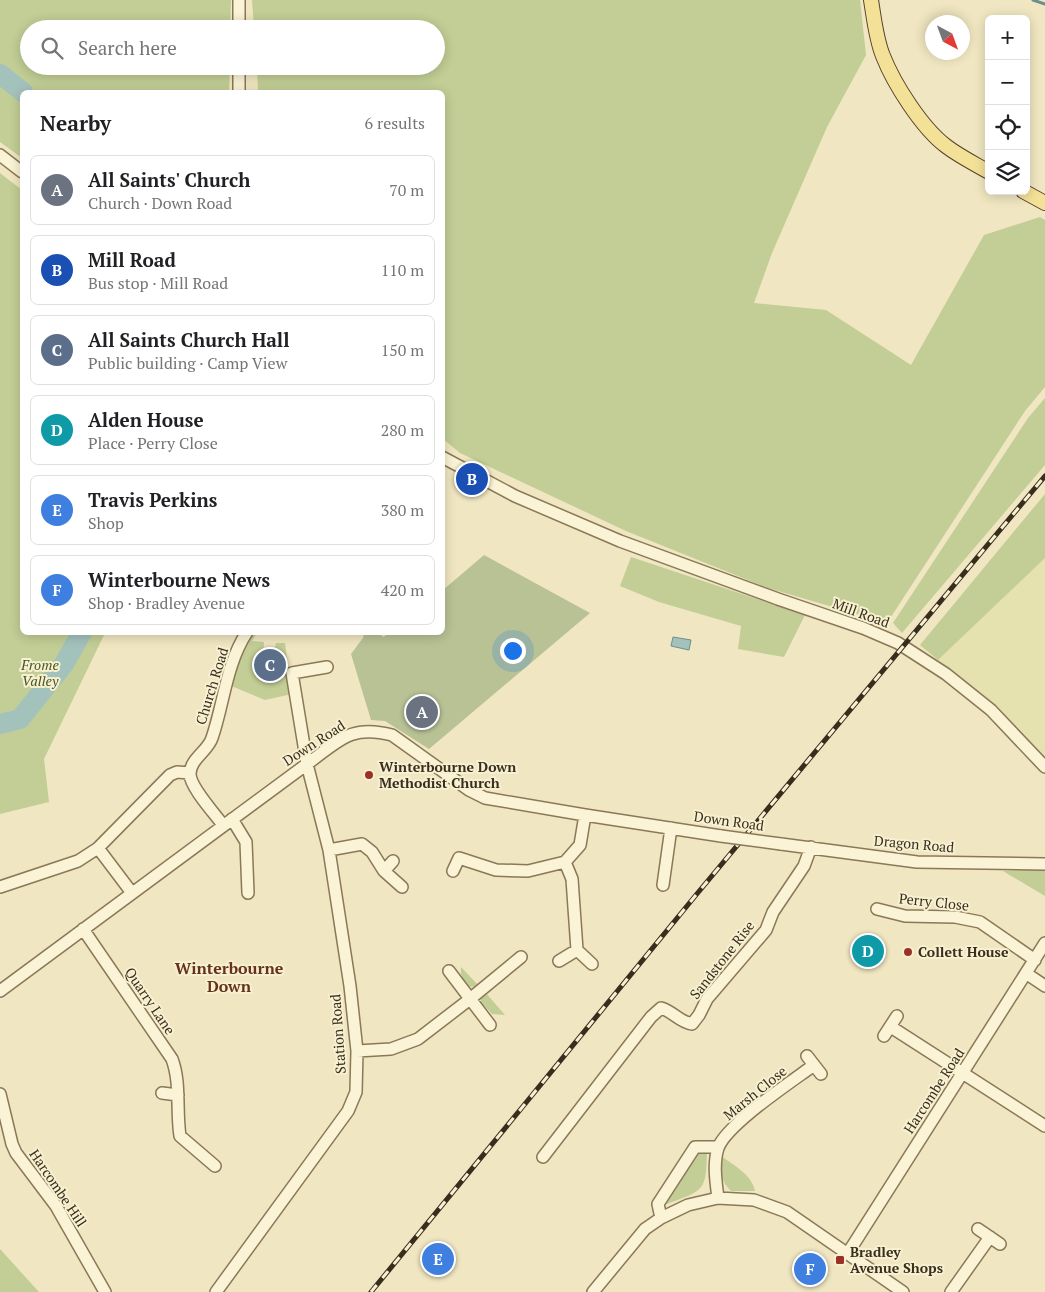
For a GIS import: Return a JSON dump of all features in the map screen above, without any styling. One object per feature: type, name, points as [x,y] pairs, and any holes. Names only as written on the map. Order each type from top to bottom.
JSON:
[{"type":"main road","points":[[871,0],[882,56],[901,91],[920,120],[947,147],[985,170]]},
{"type":"main road","points":[[1030,195],[1045,203]]},
{"type":"street","points":[[239,0],[239,20]]},
{"type":"street","points":[[238,90],[239,75]]},
{"type":"street","points":[[0,155],[20,170]]},
{"type":"street","name":"Mill Road","points":[[445,459],[515,496],[620,541],[778,600],[863,628],[898,643],[946,674],[991,710],[1045,767]]},
{"type":"street","name":"Church Road","points":[[190,773],[194,762],[211,741],[233,659],[245,635]]},
{"type":"street","name":"Station Road","points":[[216,1292],[348,1111],[356,1092],[357,1051],[350,986],[329,850],[307,764],[292,673],[327,667]]},
{"type":"street","name":"Down Road","points":[[0,992],[82,929],[307,764],[349,734],[365,730],[392,734],[469,790],[485,798],[781,844]]},
{"type":"street","points":[[0,887],[78,861],[98,848],[170,774],[177,772],[190,773],[192,783],[246,842],[248,892]]},
{"type":"street","points":[[453,871],[459,858],[496,870],[528,871],[565,862],[580,845],[585,815]]},
{"type":"street","points":[[663,885],[671,828]]},
{"type":"street","points":[[329,850],[362,844],[372,852],[384,871],[402,887]]},
{"type":"street","name":"Dragon Road","points":[[781,844],[917,862],[1045,864]]},
{"type":"street","name":"Sandstone Rise","points":[[543,1157],[651,1017],[661,1008],[670,1011],[681,1021],[692,1024],[707,999],[766,930],[773,912],[804,866],[811,847]]},
{"type":"street","points":[[98,848],[132,892]]},
{"type":"street","points":[[384,871],[393,861]]},
{"type":"street","points":[[565,862],[572,879],[577,950],[592,964]]},
{"type":"street","name":"Perry Close","points":[[877,909],[905,916],[955,917],[980,922],[1035,960]]},
{"type":"street","name":"Quarry Lane","points":[[82,929],[172,1059],[177,1073],[180,1136],[215,1166]]},
{"type":"street","name":"Harcombe Road","points":[[848,1253],[1045,943]]},
{"type":"street","points":[[559,961],[577,950]]},
{"type":"street","points":[[357,1051],[391,1049],[418,1039],[521,956]]},
{"type":"street","points":[[449,972],[490,1025]]},
{"type":"street","points":[[1027,974],[1045,986]]},
{"type":"street","points":[[898,1016],[887,1031],[963,1074],[1045,1126]]},
{"type":"street","name":"Marsh Close","points":[[718,1147],[737,1123],[814,1065]]},
{"type":"street","points":[[162,1093],[178,1095]]},
{"type":"street","name":"Harcombe Hill","points":[[0,1094],[12,1144],[16,1153],[56,1206],[105,1292]]},
{"type":"street","points":[[661,1218],[658,1204],[695,1147],[718,1147],[715,1165],[718,1198]]},
{"type":"street","points":[[593,1292],[644,1229],[661,1218],[688,1205],[718,1198],[754,1200],[787,1212],[903,1292]]},
{"type":"street","points":[[951,1292],[995,1241],[978,1230]]},
{"type":"shaded area","points":[[1045,558],[1045,757],[995,706],[938,660]]},
{"type":"green space","points":[[0,0],[231,0],[230,20],[20,20],[20,75],[230,75],[229,90],[20,90],[20,157],[0,142]]},
{"type":"green space","points":[[252,0],[860,0],[866,55],[827,127],[772,253],[754,303],[826,310],[911,365],[984,235],[1040,217],[1045,220],[1045,387],[1025,411],[887,623],[768,588],[626,531],[460,453],[445,441],[445,90],[258,90],[257,75],[445,75],[445,20],[253,20]]},
{"type":"green space","name":"Frome Valley","points":[[0,173],[20,188],[20,635],[104,635],[44,759],[49,802],[0,814]]},
{"type":"green space","points":[[1045,398],[1045,465],[902,633],[893,623],[1028,418]]},
{"type":"green space","points":[[1045,494],[1045,558],[938,660],[920,645]]},
{"type":"green space","points":[[484,555],[590,613],[429,749],[385,721],[371,720],[351,654],[364,635],[381,635],[383,637],[386,635],[445,635],[445,588]]},
{"type":"green space","points":[[631,557],[805,615],[784,657],[738,649],[741,626],[659,602],[620,586]]},
{"type":"green space","points":[[248,635],[256,635],[252,641],[264,642],[262,681],[277,681],[278,649],[275,648],[276,643],[285,643],[292,694],[265,700],[229,685]]},
{"type":"green space","points":[[1045,869],[1045,896],[1003,871]]},
{"type":"green space","points":[[461,967],[479,986],[469,987],[462,978]]},
{"type":"green space","points":[[485,992],[505,1015],[492,1014],[481,1002],[481,996]]},
{"type":"green space","points":[[696,1151],[707,1151],[706,1174],[701,1187],[696,1192],[664,1204]]},
{"type":"green space","points":[[721,1156],[747,1176],[755,1191],[731,1191],[727,1187],[721,1171]]},
{"type":"green space","points":[[0,1249],[39,1292],[0,1292]]},
{"type":"water","points":[[673,637],[691,640],[689,650],[671,646]]},
{"type":"waterway","points":[[1033,0],[1045,4]]},
{"type":"waterway","points":[[0,74],[20,90]]},
{"type":"waterway","points":[[0,724],[20,719],[64,664],[80,635]]},
{"type":"railway","points":[[371,1292],[696,895],[1045,476]]},
{"type":"place","name":"Mill Road","points":[[472,479]]},
{"type":"place","name":"All Saints Church Hall","points":[[270,665]]},
{"type":"place","name":"All Saints' Church","points":[[422,712]]},
{"type":"place","name":"Winterbourne Down Methodist Church","points":[[369,775]]},
{"type":"place","name":"Alden House","points":[[868,951]]},
{"type":"place","name":"Collett House","points":[[908,952]]},
{"type":"place","name":"Travis Perkins","points":[[438,1259]]},
{"type":"place","name":"Bradley Avenue Shops","points":[[840,1260]]},
{"type":"place","name":"Winterbourne News","points":[[810,1269]]},
{"type":"district","name":"Winterbourne Down","points":[[229,977]]}]
